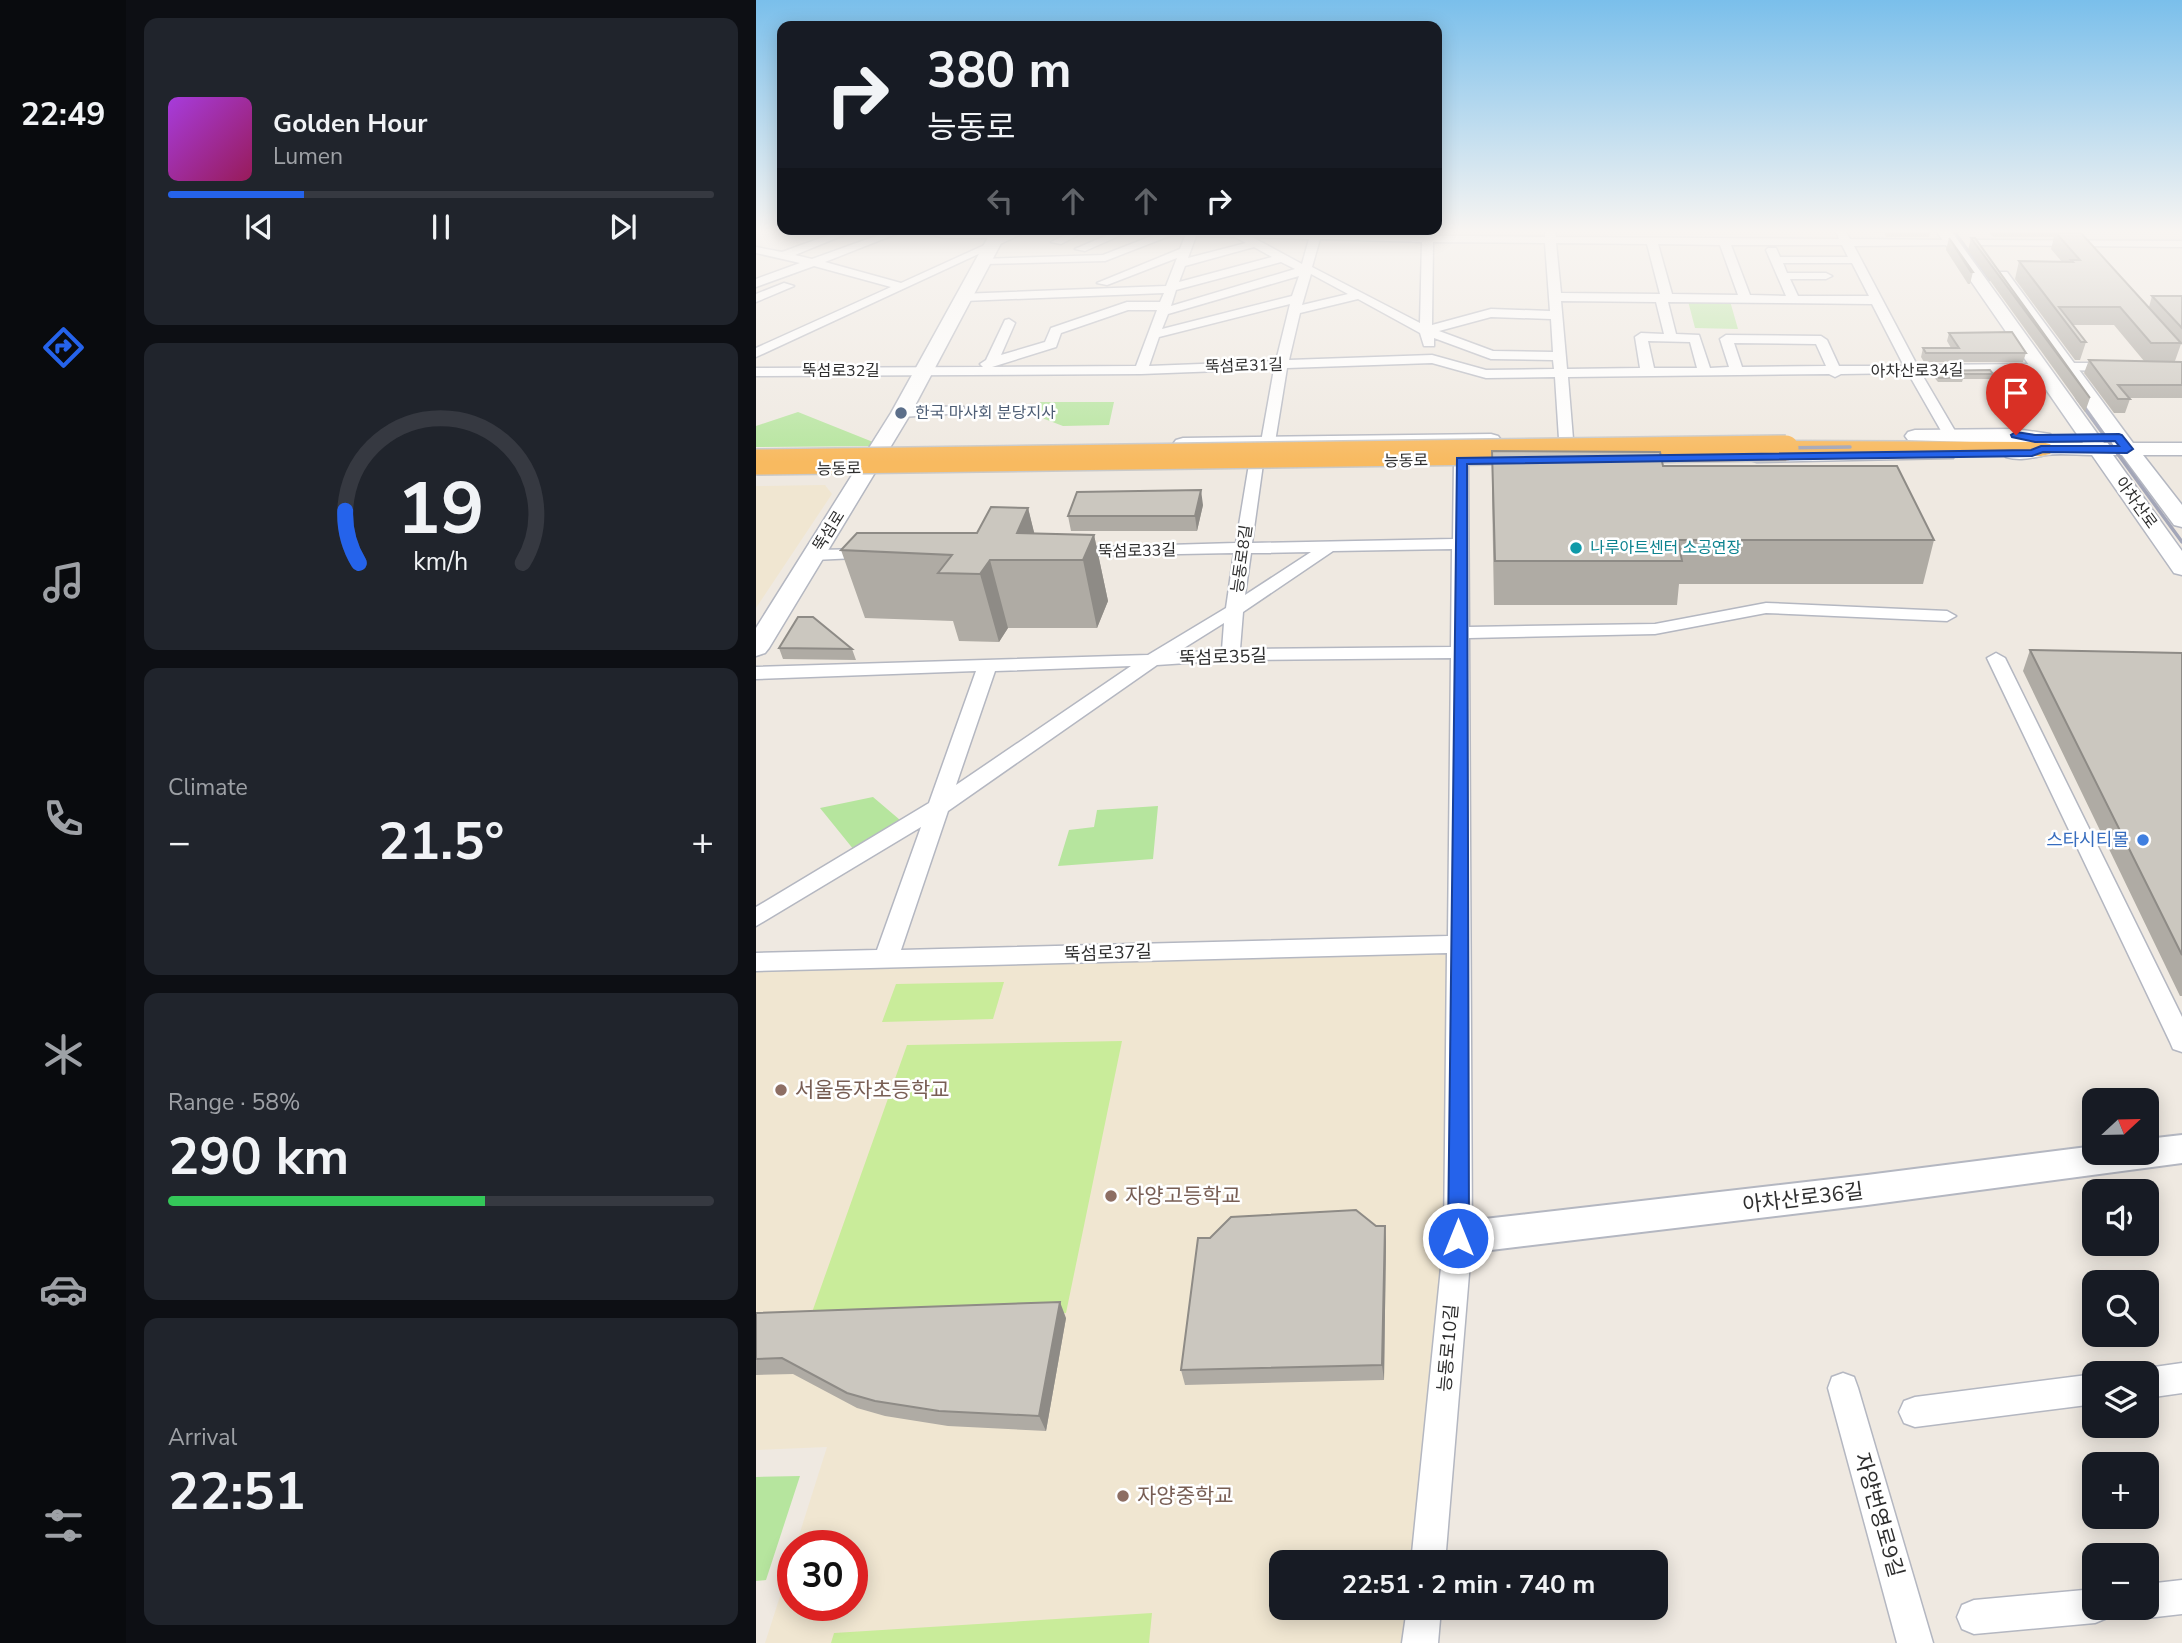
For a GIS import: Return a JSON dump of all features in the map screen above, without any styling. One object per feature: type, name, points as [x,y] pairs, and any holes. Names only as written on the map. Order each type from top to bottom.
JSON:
[{"type":"highway","points":[[756,457],[2038,444]]},
{"type":"main road","name":"뚝섬로","points":[[756,648],[901,413],[958,309]]},
{"type":"main road","name":"아차산로","points":[[2005,309],[2040,368],[2081,416],[2093,444],[2182,568]]},
{"type":"main road","points":[[2009,309],[2081,416],[2106,420]]},
{"type":"main road","name":"아차산로","points":[[2019,309],[2068,367],[2182,520]]},
{"type":"main road","name":"능동로","points":[[756,470],[872,460],[1268,442],[2016,435],[2038,444],[2123,444],[2182,449]]},
{"type":"main road","name":"능동로","points":[[2123,444],[2182,437]]},
{"type":"main road","name":"능동로","points":[[756,457],[1256,464],[2032,453],[2038,444]]},
{"type":"street","points":[[756,353],[851,309]]},
{"type":"street","points":[[965,370],[1051,344],[1055,331],[1119,309]]},
{"type":"street","points":[[1141,370],[1163,309],[1159,309]]},
{"type":"street","points":[[1153,335],[1275,309]]},
{"type":"street","points":[[1268,442],[1280,365],[1296,309]]},
{"type":"street","points":[[1385,309],[1426,331],[1491,355],[1559,356]]},
{"type":"street","points":[[1426,309],[1426,331],[1432,359]]},
{"type":"street","points":[[1556,309],[1566,439]]},
{"type":"street","points":[[1666,309],[1671,338]]},
{"type":"street","points":[[1881,309],[1951,436]]},
{"type":"street","points":[[1426,331],[1491,313],[1556,315]]},
{"type":"street","points":[[992,362],[1009,323]]},
{"type":"street","points":[[1648,374],[1641,337],[1695,338],[1705,373]]},
{"type":"street","points":[[1737,373],[1726,339],[1821,340],[1835,373]]},
{"type":"street","name":"뚝섬로31길","points":[[925,371],[1141,370],[1432,359],[1486,374],[1561,374]]},
{"type":"street","points":[[2068,367],[2130,368]]},
{"type":"street","name":"아차산로34길","points":[[1561,374],[1835,373],[2040,368]]},
{"type":"street","name":"뚝섬로32길","points":[[756,372],[925,371]]},
{"type":"street","points":[[901,413],[959,411]]},
{"type":"street","name":"능동로10길","points":[[1429,1550],[1458,1238],[1461,460]]},
{"type":"street","name":"능동로8길","points":[[1231,655],[1234,610],[1256,464]]},
{"type":"street","name":"뚝섬로33길","points":[[1049,552],[1461,544]]},
{"type":"street","points":[[756,918],[937,808],[1152,660],[1327,548]]},
{"type":"street","points":[[814,555],[883,554]]},
{"type":"street","name":"뚝섬로35길","points":[[756,673],[1152,660],[1460,643],[1655,629],[1750,609],[1774,607],[1947,616]]},
{"type":"street","points":[[1996,658],[2182,1042]]},
{"type":"street","points":[[886,959],[986,666]]},
{"type":"street","name":"뚝섬로37길","points":[[756,962],[1459,944]]},
{"type":"street","name":"아차산로36길","points":[[2160,1152],[2182,1149]]},
{"type":"street","name":"아차산로36길","points":[[1458,1238],[2082,1162]]},
{"type":"street","points":[[2159,1381],[2182,1378]]},
{"type":"street","name":"자양번영로9길","points":[[1843,1388],[1915,1643]]},
{"type":"street","points":[[1915,1412],[2082,1392]]},
{"type":"street","points":[[2159,1600],[2182,1597]]},
{"type":"street","points":[[1974,1617],[2082,1607]]},
{"type":"street","points":[[1420,1643],[1423,1620]]},
{"type":"shaded area","points":[[825,485],[832,494],[756,608],[756,486]]},
{"type":"shaded area","name":"자양고등학교","points":[[1459,944],[1429,1550],[1269,1550],[1269,1620],[1423,1620],[1420,1643],[765,1643],[777,1606],[777,1621],[868,1621],[868,1530],[801,1530],[827,1447],[756,1450],[756,962]]},
{"type":"green space","points":[[1690,309],[1732,309],[1738,329],[1695,328]]},
{"type":"green space","points":[[1040,402],[1114,402],[1109,425],[1063,426],[1034,415]]},
{"type":"green space","points":[[798,412],[873,442],[871,446],[756,447],[756,426]]},
{"type":"green space","points":[[873,797],[900,820],[854,850],[820,808]]},
{"type":"green space","points":[[1158,806],[1153,859],[1058,866],[1069,830],[1094,827],[1097,810]]},
{"type":"green space","points":[[1004,982],[993,1019],[882,1022],[896,984]]},
{"type":"green space","points":[[1122,1041],[1066,1313],[810,1318],[907,1045]]},
{"type":"green space","points":[[800,1476],[782,1530],[777,1530],[777,1546],[766,1580],[756,1581],[756,1477]]},
{"type":"green space","points":[[1152,1613],[1149,1643],[831,1643],[834,1633]]},
{"type":"building","points":[[2024,309],[2026,309],[2090,398]]},
{"type":"building","points":[[2055,309],[2060,309],[2086,342],[2081,342]]},
{"type":"building","points":[[2121,309],[2150,309],[2181,343],[2151,343]]},
{"type":"building","points":[[2164,309],[2182,309],[2182,328]]},
{"type":"building","points":[[2012,332],[2026,353],[1926,353],[1923,348],[1959,348],[1949,333]]},
{"type":"building","points":[[2089,360],[2182,362],[2182,385],[2118,385],[2130,399],[2118,399]]},
{"type":"building","points":[[1990,370],[1993,374],[1961,374],[1963,378],[1939,378],[1934,371]]},
{"type":"building","points":[[1492,451],[1660,452],[1663,466],[1897,466],[1934,540],[1678,540],[1682,561],[1495,561]]},
{"type":"building","points":[[1201,490],[1195,516],[1068,516],[1077,492]]},
{"type":"building","points":[[991,507],[1028,508],[1017,533],[1094,535],[1083,560],[990,560],[980,574],[938,573],[952,555],[841,550],[857,533],[977,533]]},
{"type":"building","points":[[798,617],[813,617],[852,649],[779,648]]},
{"type":"building","name":"스타시티몰","points":[[2030,650],[2182,653],[2182,955]]},
{"type":"building","points":[[1356,1210],[1376,1226],[1385,1226],[1382,1365],[1181,1370],[1198,1238],[1210,1238],[1231,1217]]},
{"type":"building","points":[[1060,1302],[1039,1416],[939,1411],[875,1401],[847,1393],[782,1358],[756,1359],[756,1313]]},
{"type":"railway","points":[[2075,395],[2078,400]]},
{"type":"railway","points":[[2077,398],[2182,542]]},
{"type":"railway","points":[[756,463],[1850,447]]},
{"type":"place","name":"한국 마사회 분당지사","points":[[901,413]]},
{"type":"place","name":"나루아트센터 소공연장","points":[[1576,548]]},
{"type":"place","name":"스타시티몰","points":[[2143,840]]},
{"type":"place","name":"서울동자초등학교","points":[[781,1090]]},
{"type":"place","name":"자양고등학교","points":[[1111,1196]]},
{"type":"place","name":"자양중학교","points":[[1123,1496]]},
{"type":"route","points":[[1458,1238],[1461,460],[2032,453],[2041,449],[2127,449],[2119,438],[2035,438],[2016,435]]}]
